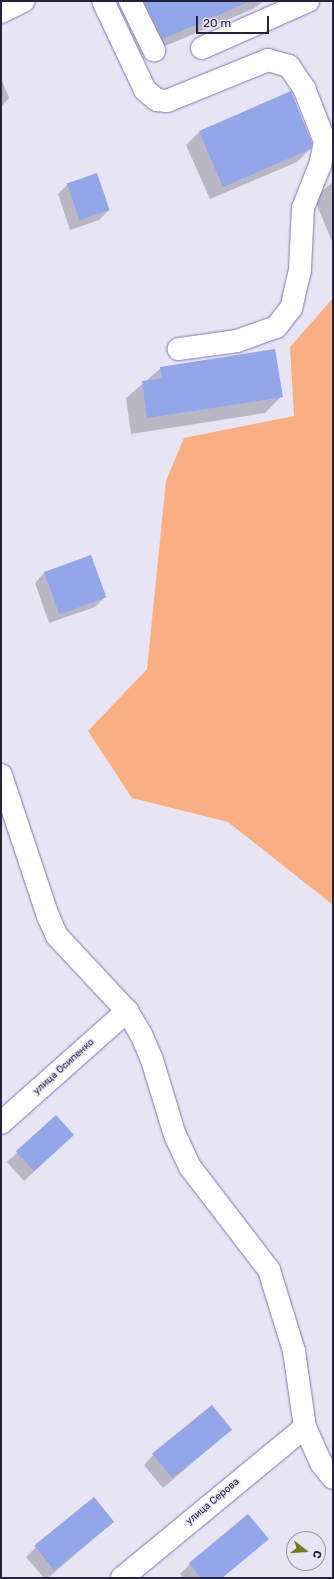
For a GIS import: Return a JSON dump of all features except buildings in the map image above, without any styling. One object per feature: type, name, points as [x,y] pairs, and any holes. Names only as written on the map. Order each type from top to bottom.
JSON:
[{"type":"street","points":[[1,12],[24,1]]},
{"type":"street","points":[[103,1],[145,90],[157,100],[167,101],[268,60],[289,66],[304,88],[325,142],[326,163],[303,208],[300,270],[291,308],[276,327],[237,341],[179,349]]},
{"type":"street","points":[[130,1],[154,50]]},
{"type":"street","points":[[202,48],[287,5],[308,1]]},
{"type":"street","points":[[1,775],[48,916],[57,936],[127,1011],[142,1034],[150,1053],[175,1135],[190,1167],[269,1270],[294,1351],[298,1392],[305,1426],[321,1463],[333,1478]]},
{"type":"street","name":"улица Осипенко","points":[[1,1123],[127,1011]]},
{"type":"street","name":"улица Серова","points":[[122,1578],[305,1426]]},
{"type":"shaded area","points":[[333,298],[333,905],[228,822],[132,798],[88,731],[147,669],[166,481],[184,438],[294,416],[290,347]]}]
